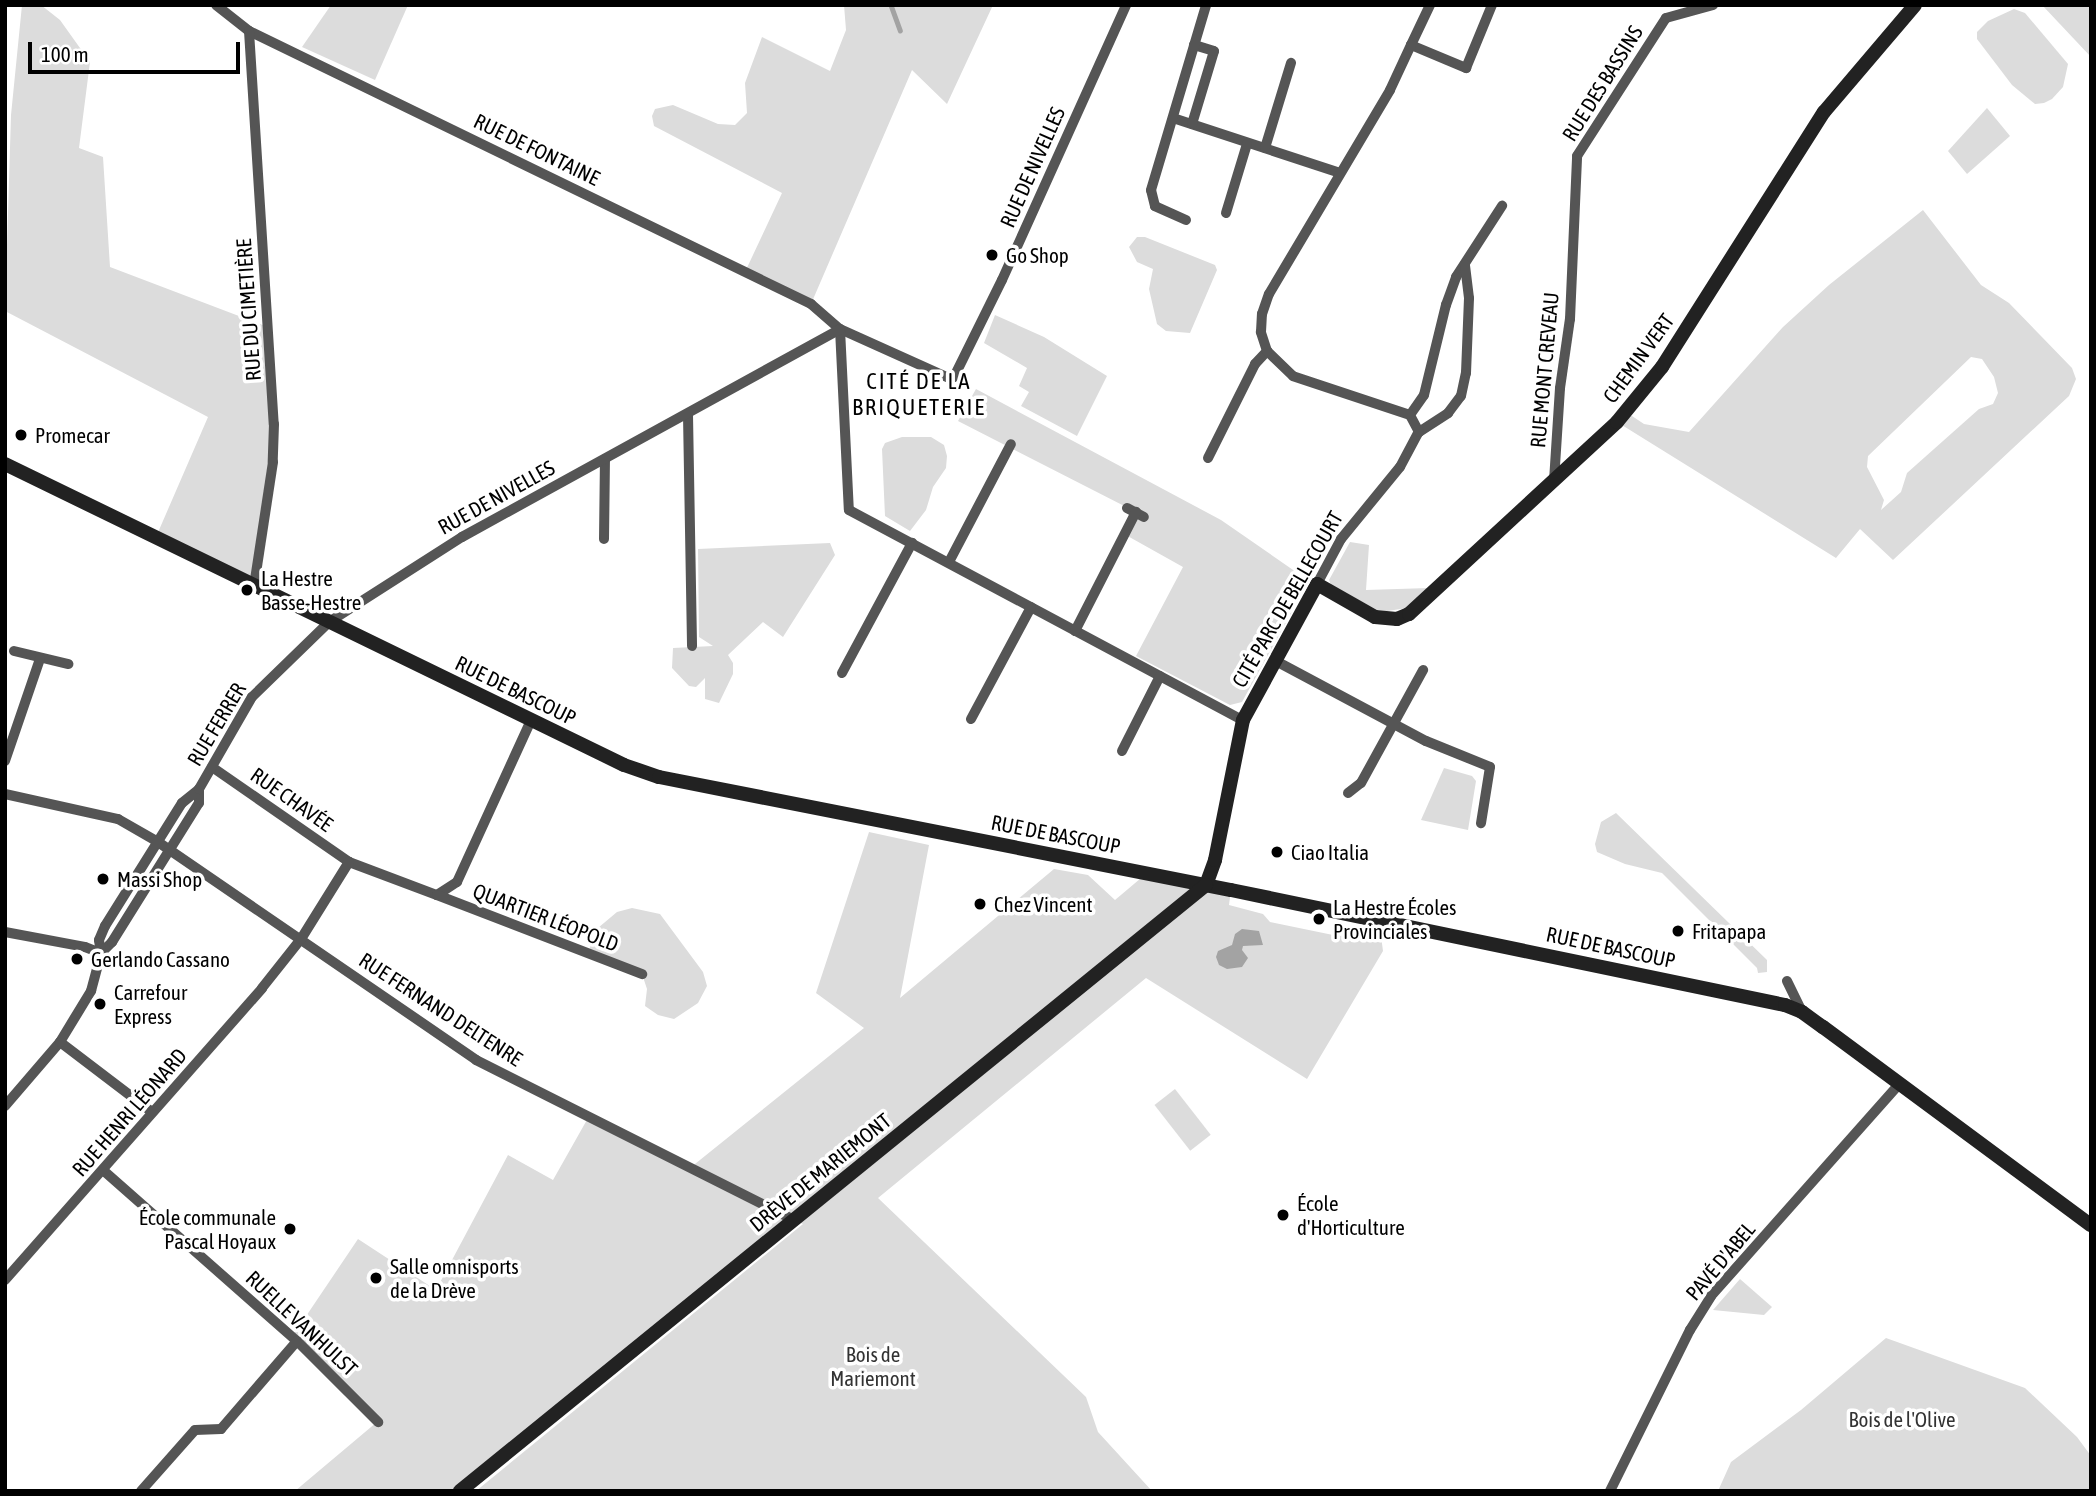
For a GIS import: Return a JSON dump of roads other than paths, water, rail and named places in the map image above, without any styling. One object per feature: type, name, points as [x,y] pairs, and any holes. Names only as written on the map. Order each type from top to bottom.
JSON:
[{"type":"main road","name":"CHEMIN VERT","points":[[1317,584],[1375,617],[1403,617],[1415,610],[1617,422],[1662,367],[1824,112],[1915,5]]},
{"type":"main road","name":"RUE DE BASCOUP","points":[[5,464],[624,765],[659,777],[1206,885],[1759,999],[1802,1012],[2091,1225]]},
{"type":"main road","name":"CITÉ PARC DE BELLECOURT","points":[[1206,885],[1215,860],[1243,720],[1317,584]]},
{"type":"main road","name":"DRÈVE DE MARIEMONT","points":[[460,1491],[1206,885]]},
{"type":"street","name":"RUE DE FONTAINE","points":[[216,5],[249,31],[811,304],[840,329]]},
{"type":"street","name":"RUE DE NIVELLES","points":[[328,622],[462,537],[840,329],[943,377],[954,377],[1002,280],[1126,5]]},
{"type":"street","points":[[1186,220],[1159,209],[1150,198],[1206,5]]},
{"type":"street","points":[[1419,432],[1410,415],[1293,376],[1267,351],[1261,325],[1269,294],[1390,90],[1430,5]]},
{"type":"street","points":[[1411,45],[1466,68],[1492,5]]},
{"type":"street","name":"RUE DES BASSINS","points":[[1573,261],[1577,156],[1666,18],[1713,5]]},
{"type":"street","name":"RUE DU CIMETIÈRE","points":[[249,31],[274,424],[273,462],[254,586]]},
{"type":"street","points":[[1192,124],[1214,51],[1194,45]]},
{"type":"street","points":[[1265,148],[1291,63]]},
{"type":"street","points":[[1173,118],[1340,173]]},
{"type":"street","points":[[1226,213],[1247,144]]},
{"type":"street","points":[[1410,415],[1424,395],[1446,305],[1465,264],[1502,206]]},
{"type":"street","name":"RUE MONT CREVEAU","points":[[1555,481],[1573,261]]},
{"type":"street","name":"CITÉ PARC DE BELLECOURT","points":[[1317,584],[1342,539],[1400,467],[1419,432],[1448,413],[1461,396],[1466,373],[1469,298],[1465,264]]},
{"type":"street","name":"CITÉ PARC DE BELLECOURT","points":[[840,329],[849,510],[1243,720]]},
{"type":"street","points":[[1208,458],[1255,364],[1267,351]]},
{"type":"street","points":[[688,415],[692,646]]},
{"type":"street","points":[[949,562],[1011,443]]},
{"type":"street","points":[[604,539],[605,459]]},
{"type":"street","points":[[1075,631],[1136,512]]},
{"type":"street","points":[[842,673],[912,543]]},
{"type":"street","points":[[971,719],[1031,607]]},
{"type":"street","name":"RUE FERRER","points":[[5,1106],[60,1042],[91,991],[101,953],[99,940],[105,926],[182,803],[199,789],[260,687],[328,622]]},
{"type":"street","points":[[14,651],[68,664]]},
{"type":"street","points":[[5,761],[40,659]]},
{"type":"street","points":[[1274,660],[1426,741],[1490,767],[1481,823]]},
{"type":"street","points":[[1348,793],[1361,783],[1423,670]]},
{"type":"street","points":[[1122,751],[1160,676]]},
{"type":"street","name":"QUARTIER LÉOPOLD","points":[[437,895],[457,882],[531,720]]},
{"type":"street","name":"RUE CHAVÉE","points":[[212,767],[349,862]]},
{"type":"street","name":"RUE FERRER","points":[[101,953],[112,942],[170,850],[175,837],[199,803],[199,789]]},
{"type":"street","name":"RUE FERNAND DELTENRE","points":[[5,794],[118,819],[170,850],[476,1060],[794,1220]]},
{"type":"street","name":"QUARTIER LÉOPOLD","points":[[349,862],[642,974]]},
{"type":"street","name":"RUE HENRI LÉONARD","points":[[5,1280],[226,1031],[301,939],[349,862]]},
{"type":"street","points":[[5,932],[85,947],[101,953]]},
{"type":"street","points":[[1787,981],[1802,1012]]},
{"type":"street","points":[[60,1042],[152,1112]]},
{"type":"street","name":"PAVÉ D'ABEL","points":[[1610,1491],[1690,1330],[1711,1296],[1900,1083]]},
{"type":"street","name":"RUELLE VANHULST","points":[[104,1171],[297,1341],[377,1422]]},
{"type":"street","points":[[141,1491],[195,1430],[221,1429],[297,1341]]},
{"type":"waterway","points":[[891,5],[900,30]]},
{"type":"place","name":"Go Shop","points":[[992,255]]},
{"type":"place","name":"Promecar","points":[[21,435]]},
{"type":"place","name":"La Hestre Basse-Hestre","points":[[247,590]]},
{"type":"place","name":"Ciao Italia","points":[[1277,852]]},
{"type":"place","name":"Massi Shop","points":[[103,879]]},
{"type":"place","name":"Chez Vincent","points":[[980,904]]},
{"type":"place","name":"La Hestre Écoles Provinciales","points":[[1319,919]]},
{"type":"place","name":"Fritapapa","points":[[1678,931]]},
{"type":"place","name":"Gerlando Cassano","points":[[77,959]]},
{"type":"place","name":"Carrefour Express","points":[[100,1004]]},
{"type":"place","name":"École d'Horticulture","points":[[1283,1215]]},
{"type":"place","name":"École communale Pascal Hoyaux","points":[[290,1229]]},
{"type":"place","name":"Salle omnisports de la Drève","points":[[376,1278]]},
{"type":"district","name":"CITÉ DE LA BRIQUETERIE","points":[[919,394]]},
{"type":"park label","name":"Bois de Mariemont","points":[[873,1366]]},
{"type":"park label","name":"Bois de l'Olive","points":[[1902,1419]]}]
